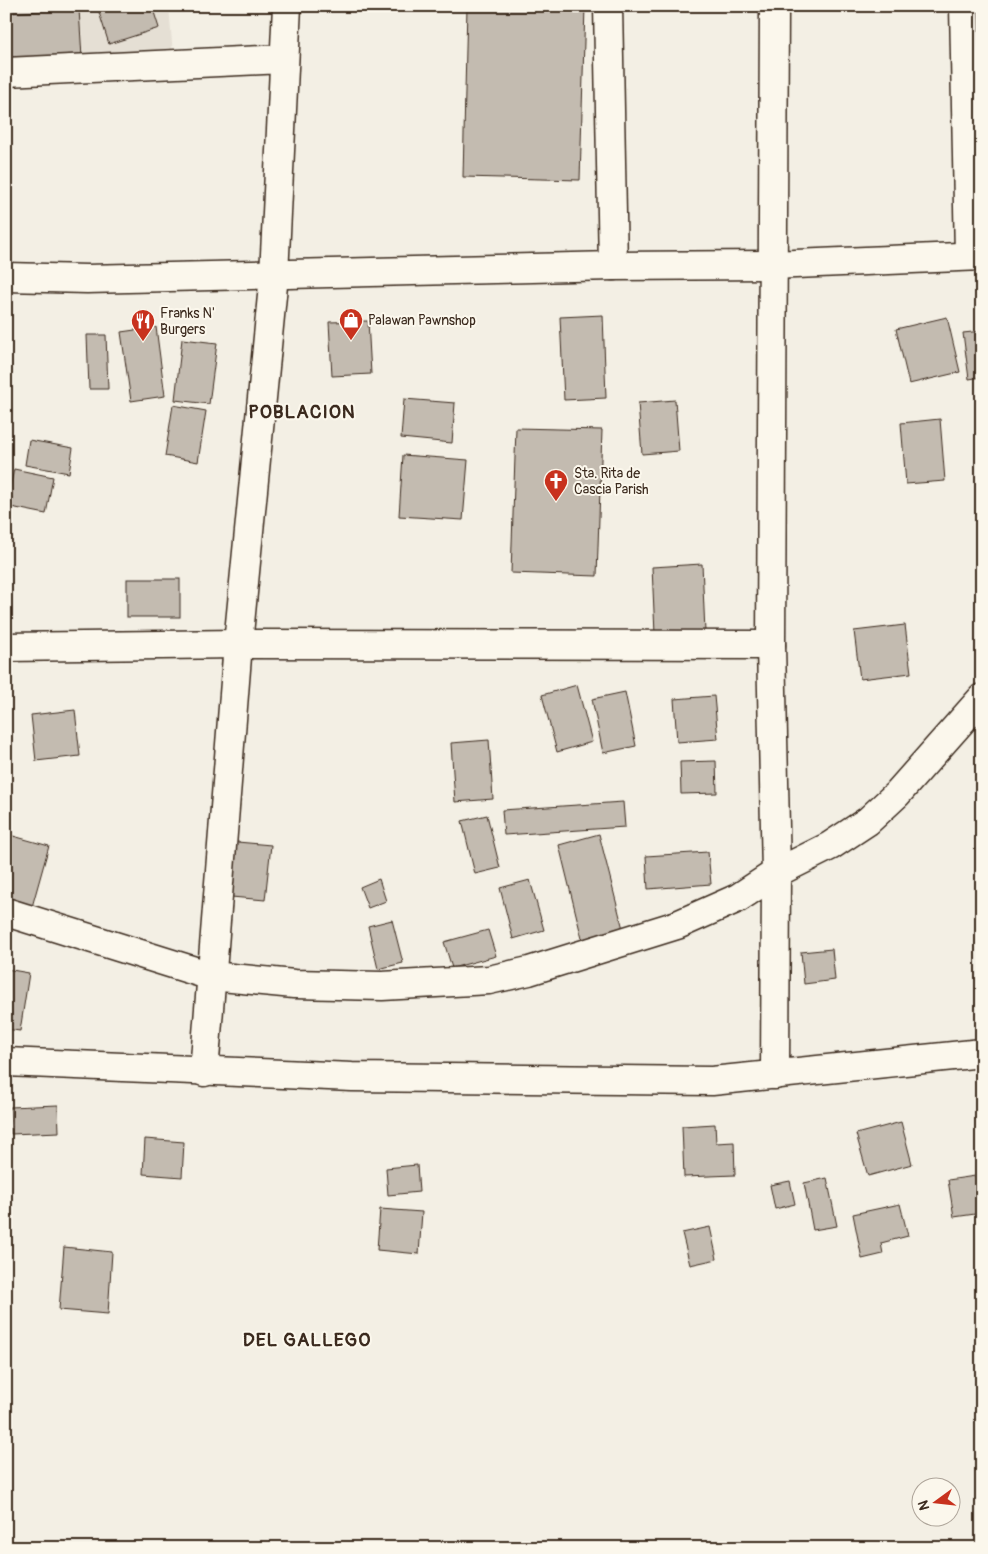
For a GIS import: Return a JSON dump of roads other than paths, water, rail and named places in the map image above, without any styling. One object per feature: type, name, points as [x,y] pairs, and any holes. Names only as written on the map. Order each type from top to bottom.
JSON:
[{"type":"street","points":[[204,1072],[238,644],[274,275],[287,6]]},
{"type":"street","points":[[608,6],[613,266]]},
{"type":"street","points":[[774,6],[771,645],[776,873],[775,1074]]},
{"type":"street","points":[[6,276],[87,279],[613,266],[772,265],[976,256],[964,6]]},
{"type":"street","points":[[6,72],[284,59]]},
{"type":"street","points":[[6,647],[238,644],[771,645]]},
{"type":"street","points":[[6,912],[211,976],[294,984],[382,986],[489,980],[538,969],[677,925],[738,898],[776,873],[830,846],[868,821],[897,794],[982,698]]},
{"type":"street","points":[[6,1062],[352,1077],[653,1082],[712,1081],[982,1053]]},
{"type":"place","name":"Palawan Pawnshop","points":[[351,341]]},
{"type":"place","name":"Franks N' Burgers","points":[[143,342]]},
{"type":"place","name":"Sta. Rita de Cascia Parish","points":[[556,502]]},
{"type":"district","name":"POBLACION","points":[[302,411]]},
{"type":"district","name":"DEL GALLEGO","points":[[307,1339]]}]
